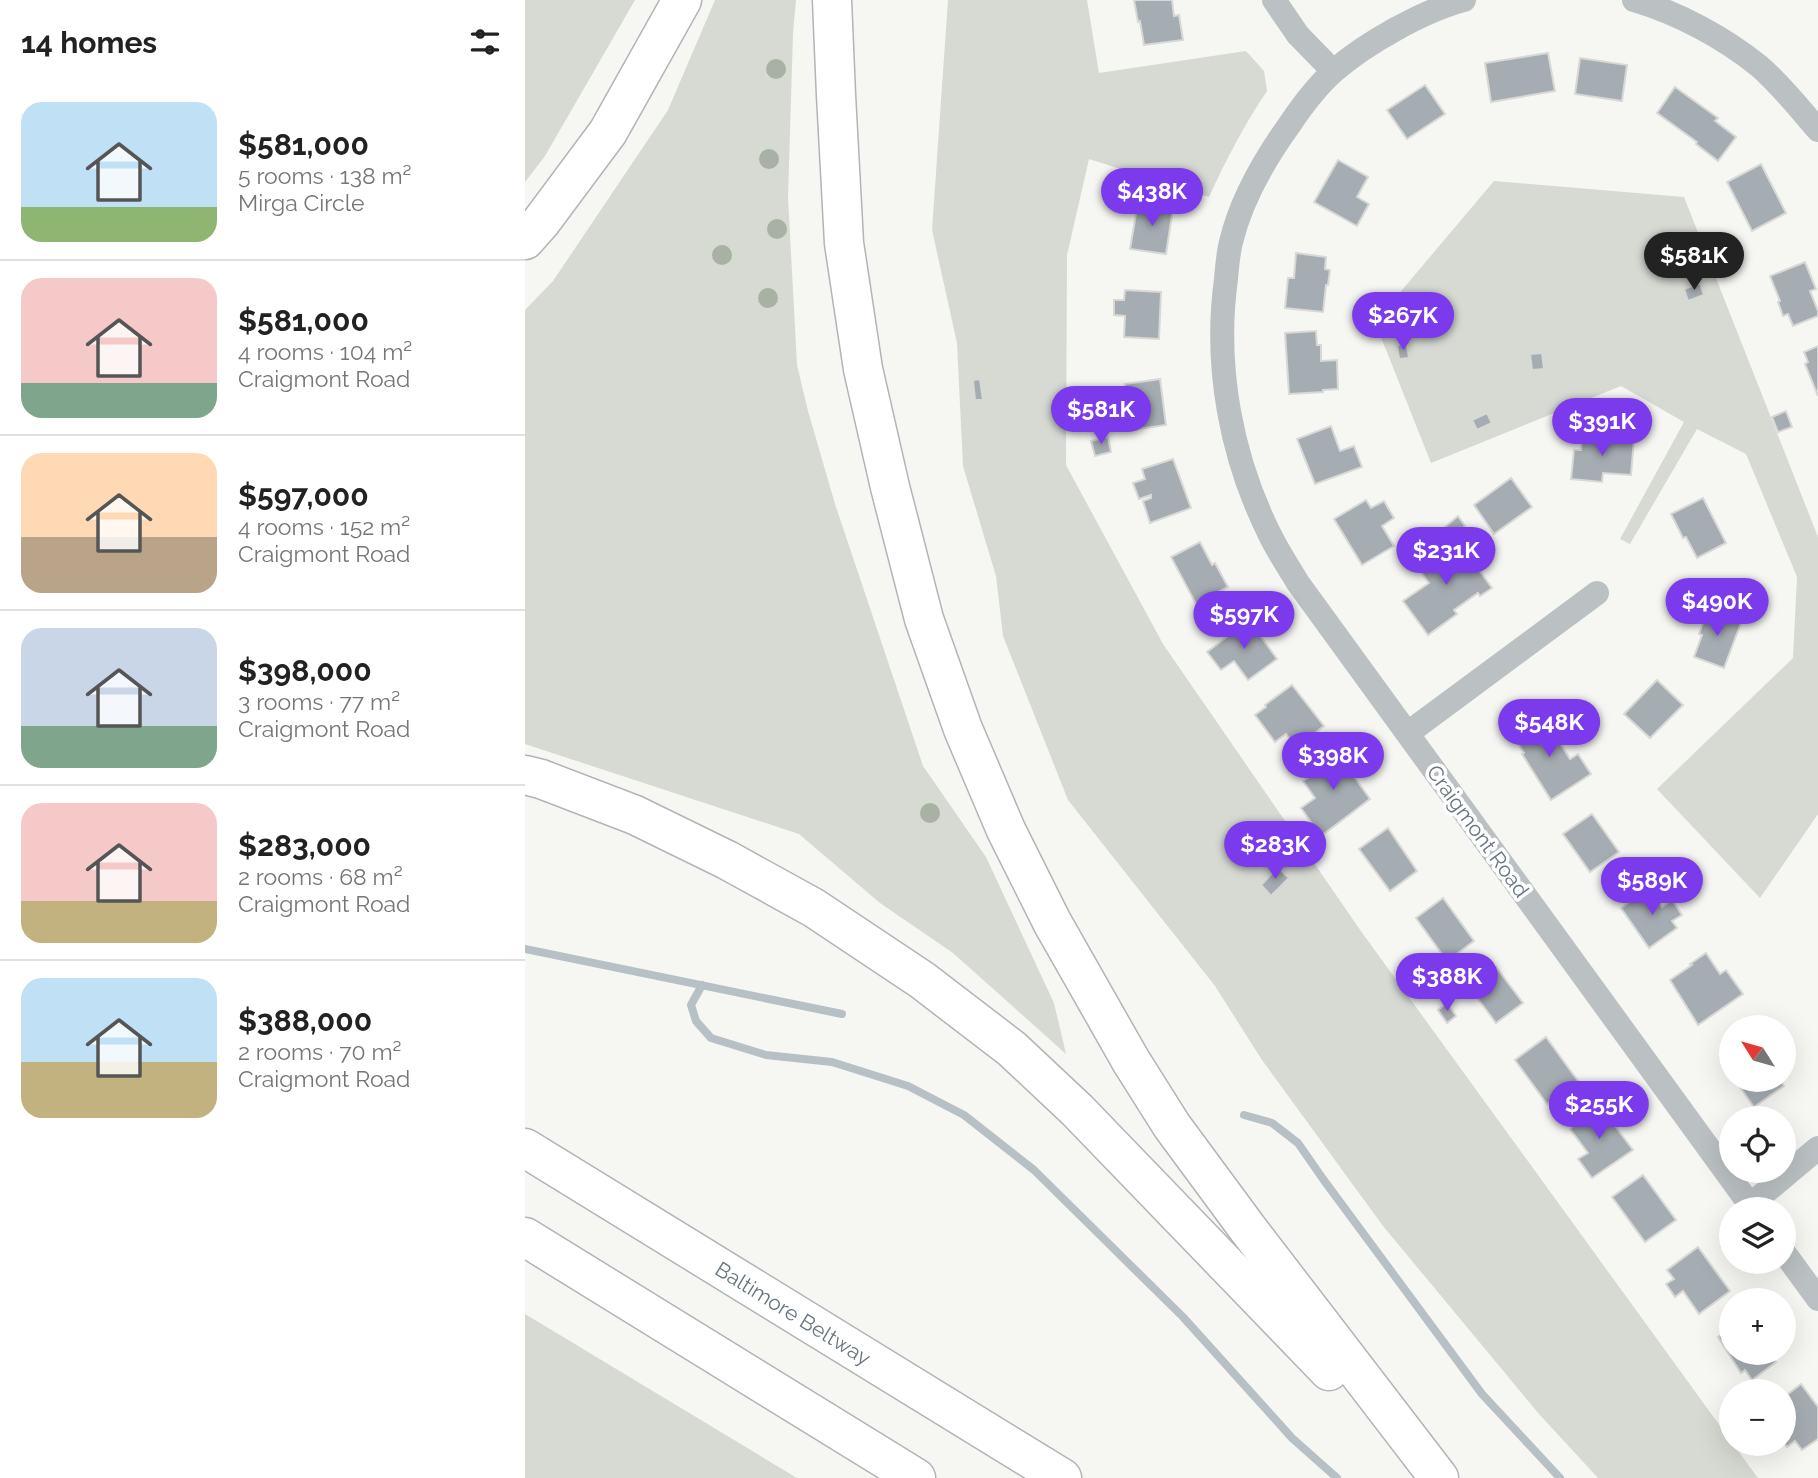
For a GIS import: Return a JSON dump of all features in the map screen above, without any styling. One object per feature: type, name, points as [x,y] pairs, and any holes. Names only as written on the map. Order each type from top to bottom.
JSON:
[{"type":"highway","points":[[525,240],[608,132],[682,0]]},
{"type":"highway","points":[[832,0],[844,243],[863,369],[924,619],[963,729],[1006,830],[1052,922],[1152,1093],[1248,1229],[1439,1478]]},
{"type":"highway","points":[[525,775],[635,815],[727,859],[825,915],[922,980],[1012,1049],[1130,1164],[1433,1478]]},
{"type":"highway","name":"Baltimore Beltway","points":[[525,1148],[1062,1478]]},
{"type":"highway","points":[[525,1237],[916,1478]]},
{"type":"street","points":[[1274,0],[1298,35],[1333,71]]},
{"type":"street","name":"Craigmont Road","points":[[1464,0],[1410,21],[1333,71],[1287,127],[1248,192],[1230,243],[1222,306],[1222,368],[1232,429],[1249,485],[1271,537],[1298,583],[1744,1197]]},
{"type":"street","points":[[1634,0],[1676,16],[1716,36],[1758,66],[1818,130]]},
{"type":"street","points":[[1408,733],[1597,593]]},
{"type":"street","points":[[1762,1197],[1818,1148]]},
{"type":"street","points":[[1796,1269],[1818,1299]]},
{"type":"shaded area","points":[[525,0],[635,0],[545,156],[525,182]]},
{"type":"shaded area","points":[[715,0],[796,0],[788,197],[797,365],[808,411],[835,504],[923,766],[986,857],[1054,1003],[1066,1054],[953,953],[880,903],[799,834],[525,744],[525,310],[553,281],[668,110]]},
{"type":"shaded area","points":[[948,0],[1087,0],[1099,73],[1246,51],[1264,71],[1267,91],[1236,143],[1209,197],[1089,159],[1067,255],[1066,465],[1163,644],[1363,934],[1719,1424],[1719,1456],[1742,1456],[1758,1478],[1598,1478],[1539,1414],[1383,1226],[1262,1060],[1215,986],[1068,800],[1003,636],[996,576],[963,466],[957,343],[932,230]]},
{"type":"shaded area","points":[[1494,181],[1684,197],[1818,537],[1818,814],[1760,898],[1657,789],[1793,658],[1797,577],[1746,454],[1697,429],[1630,544],[1620,539],[1684,422],[1621,386],[1431,463],[1375,322]]},
{"type":"shaded area","points":[[525,1314],[797,1478],[525,1478]]},
{"type":"building","points":[[1134,0],[1172,0],[1174,16],[1179,15],[1183,40],[1144,45]]},
{"type":"building","points":[[1548,53],[1555,91],[1491,102],[1485,63]]},
{"type":"building","points":[[1580,58],[1627,65],[1622,101],[1575,94]]},
{"type":"building","points":[[1425,85],[1445,114],[1407,139],[1387,110]]},
{"type":"building","points":[[1675,87],[1718,118],[1715,121],[1736,137],[1718,161],[1657,113]]},
{"type":"building","points":[[1338,160],[1368,177],[1357,197],[1369,204],[1357,226],[1314,202]]},
{"type":"building","points":[[1761,164],[1786,213],[1752,231],[1727,182]]},
{"type":"building","points":[[1138,202],[1173,208],[1166,254],[1130,249]]},
{"type":"building","points":[[1296,253],[1326,257],[1325,269],[1330,270],[1323,312],[1285,308],[1288,278],[1294,278]]},
{"type":"building","points":[[1805,262],[1816,289],[1810,291],[1818,316],[1793,326],[1788,314],[1783,316],[1770,276]]},
{"type":"building","points":[[1700,283],[1704,295],[1688,301],[1684,289]]},
{"type":"building","points":[[1125,290],[1161,292],[1159,339],[1124,337],[1125,316],[1114,315],[1114,300],[1124,300]]},
{"type":"building","points":[[1316,331],[1317,345],[1321,345],[1321,361],[1337,360],[1338,389],[1289,394],[1285,333]]},
{"type":"building","points":[[1407,344],[1409,358],[1399,359],[1397,345]]},
{"type":"building","points":[[1818,346],[1818,396],[1805,364],[1808,362],[1804,352]]},
{"type":"building","points":[[1542,353],[1544,369],[1532,370],[1530,354]]},
{"type":"building","points":[[980,379],[983,400],[975,400],[973,380]]},
{"type":"building","points":[[1160,379],[1166,425],[1131,430],[1128,408],[1117,409],[1115,394],[1126,393],[1125,384]]},
{"type":"building","points":[[1786,411],[1792,427],[1778,432],[1772,417]]},
{"type":"building","points":[[1487,413],[1492,423],[1477,430],[1472,420]]},
{"type":"building","points":[[1331,426],[1340,451],[1354,446],[1362,467],[1315,484],[1297,439]]},
{"type":"building","points":[[1582,435],[1634,439],[1631,475],[1603,473],[1602,482],[1571,479],[1574,450],[1581,450]]},
{"type":"building","points":[[1108,437],[1111,452],[1095,456],[1091,441]]},
{"type":"building","points":[[1173,459],[1191,508],[1150,523],[1143,501],[1151,498],[1151,495],[1139,499],[1133,483],[1145,479],[1142,469]]},
{"type":"building","points":[[1511,478],[1532,507],[1494,534],[1474,505]]},
{"type":"building","points":[[1703,498],[1726,543],[1697,558],[1671,514]]},
{"type":"building","points":[[1366,500],[1371,508],[1384,501],[1394,518],[1382,526],[1394,546],[1362,565],[1334,519]]},
{"type":"building","points":[[1458,516],[1465,526],[1451,537],[1444,528]]},
{"type":"building","points":[[1460,538],[1492,588],[1480,596],[1478,593],[1454,610],[1457,614],[1428,635],[1403,601],[1429,583],[1419,569]]},
{"type":"building","points":[[1200,542],[1228,587],[1196,604],[1171,557]]},
{"type":"building","points":[[1709,608],[1742,620],[1724,668],[1694,657]]},
{"type":"building","points":[[1249,620],[1277,659],[1248,680],[1234,661],[1221,670],[1207,652]]},
{"type":"building","points":[[1657,680],[1683,705],[1650,738],[1624,714]]},
{"type":"building","points":[[1292,685],[1324,726],[1296,747],[1286,734],[1275,742],[1255,715]]},
{"type":"building","points":[[1536,715],[1551,738],[1555,735],[1570,759],[1578,754],[1591,774],[1551,800],[1511,732]]},
{"type":"building","points":[[1337,747],[1356,773],[1353,775],[1370,799],[1321,836],[1301,808],[1315,798],[1303,781],[1318,771],[1313,765]]},
{"type":"building","points":[[1592,814],[1619,852],[1590,872],[1563,834]]},
{"type":"building","points":[[1388,828],[1417,871],[1390,891],[1359,849]]},
{"type":"building","points":[[1278,867],[1289,878],[1271,896],[1261,885]]},
{"type":"building","points":[[1649,888],[1662,907],[1672,900],[1682,915],[1672,921],[1677,928],[1649,948],[1621,908]]},
{"type":"building","points":[[1443,898],[1474,941],[1447,961],[1416,918]]},
{"type":"building","points":[[1706,953],[1720,974],[1726,970],[1743,994],[1698,1025],[1670,980]]},
{"type":"building","points":[[1496,967],[1523,1003],[1496,1023],[1469,987]]},
{"type":"building","points":[[1447,1003],[1456,1016],[1447,1023],[1438,1010]]},
{"type":"building","points":[[1546,1037],[1578,1081],[1547,1104],[1515,1060]]},
{"type":"building","points":[[1743,1092],[1775,1092],[1755,1106]]},
{"type":"building","points":[[1600,1106],[1633,1150],[1592,1178],[1578,1159],[1588,1153],[1570,1129],[1573,1126],[1566,1116],[1574,1110],[1581,1120]]},
{"type":"building","points":[[1643,1175],[1676,1220],[1645,1242],[1612,1197]]},
{"type":"building","points":[[1698,1247],[1728,1288],[1719,1288],[1719,1299],[1699,1314],[1683,1291],[1675,1297],[1666,1284],[1674,1279],[1667,1270]]},
{"type":"building","points":[[1736,1365],[1772,1365],[1753,1379],[1745,1370],[1741,1373]]},
{"type":"building","points":[[1801,1384],[1818,1407],[1818,1439],[1802,1450],[1796,1442],[1796,1388]]},
{"type":"waterway","points":[[525,949],[842,1014]]},
{"type":"waterway","points":[[702,985],[691,1005],[696,1021],[711,1038],[766,1055],[832,1062],[908,1086],[964,1115],[1034,1170],[1183,1317],[1292,1438],[1337,1478]]},
{"type":"waterway","points":[[1244,1115],[1272,1123],[1298,1143],[1482,1394],[1560,1478]]}]
